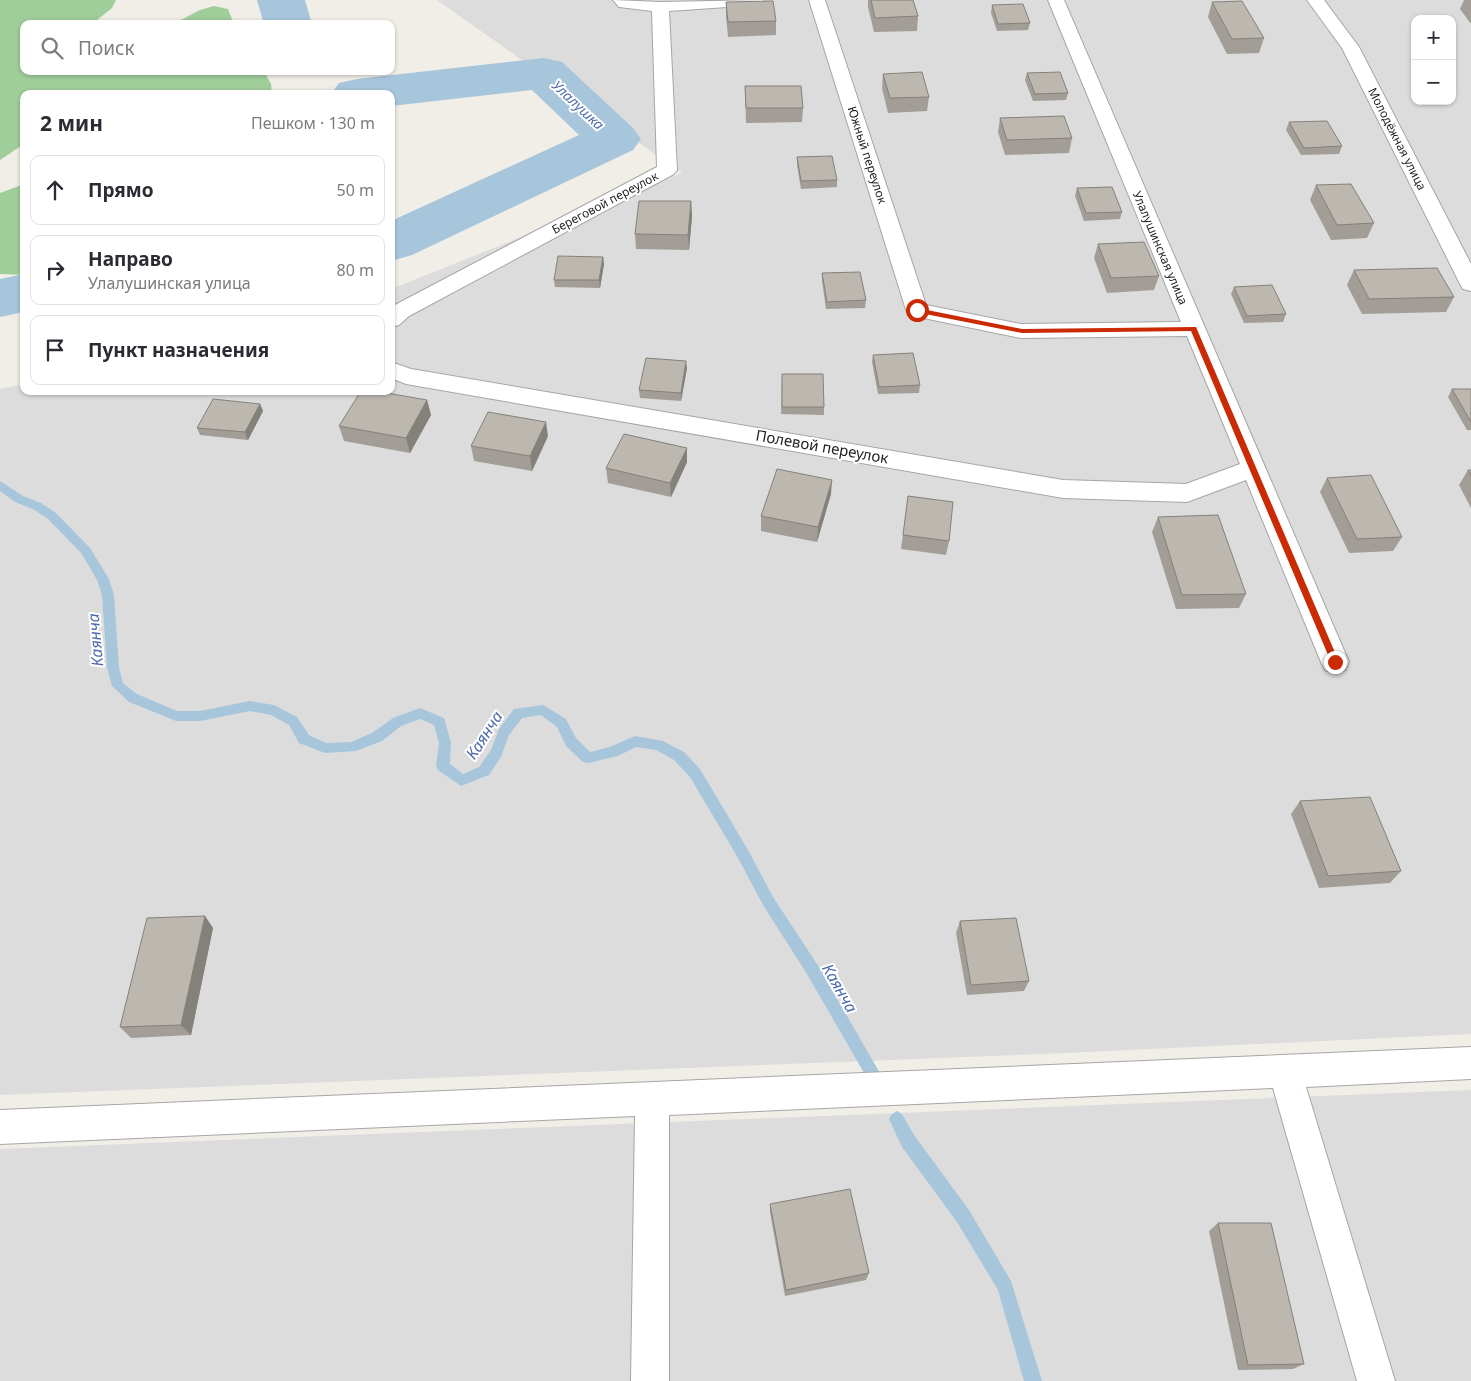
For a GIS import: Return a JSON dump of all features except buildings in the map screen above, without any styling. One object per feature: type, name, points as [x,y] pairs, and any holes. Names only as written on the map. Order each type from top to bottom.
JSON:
[{"type":"street","points":[[621,0],[625,3],[660,7],[756,0]]},
{"type":"street","name":"Южный переулок","points":[[817,0],[917,310],[1022,331],[1194,328]]},
{"type":"street","name":"Улалушинская улица","points":[[1056,0],[1252,469],[1335,662]]},
{"type":"street","name":"Молодёжная улица","points":[[1315,0],[1350,46],[1471,284]]},
{"type":"street","name":"Береговой переулок","points":[[395,316],[401,311],[667,170],[660,7]]},
{"type":"street","name":"Полевой переулок","points":[[395,370],[406,376],[1064,489],[1187,493],[1252,469]]},
{"type":"street","points":[[1,1131],[652,1099],[1471,1063]]},
{"type":"street","points":[[1285,1071],[1376,1381]]},
{"type":"street","points":[[650,1381],[652,1099]]},
{"type":"shaded area","points":[[437,0],[1471,0],[1471,1034],[1066,1053],[0,1095],[0,389],[20,385],[20,395],[395,395],[395,287],[682,173]]},
{"type":"shaded area","points":[[1471,1090],[1471,1381],[0,1381],[0,1149]]},
{"type":"green space","points":[[0,0],[116,0],[112,8],[97,20],[20,20],[20,75],[266,75],[271,84],[272,90],[20,90],[20,147],[0,160]]},
{"type":"green space","points":[[214,6],[228,9],[232,20],[181,20],[200,10]]},
{"type":"green space","points":[[20,186],[20,275],[0,274],[0,193]]},
{"type":"waterway","name":"Улалушка","points":[[281,0],[287,20]]},
{"type":"waterway","name":"Улалушка","points":[[393,90],[544,73],[614,139],[395,241]]},
{"type":"waterway","name":"Улалушка","points":[[0,298],[20,294]]},
{"type":"waterway","name":"Каянча","points":[[0,485],[19,499],[37,506],[52,516],[86,551],[103,579],[108,595],[113,668],[118,686],[133,698],[176,716],[200,716],[250,706],[274,710],[293,721],[304,739],[325,748],[351,747],[377,737],[397,722],[420,713],[440,722],[445,743],[443,766],[461,780],[484,771],[496,753],[504,733],[518,713],[543,710],[562,723],[571,742],[588,758],[613,752],[635,741],[658,745],[679,756],[695,773],[743,854],[768,901],[812,969],[876,1080]]},
{"type":"waterway","name":"Каянча","points":[[897,1119],[908,1141],[963,1216],[1005,1287],[1033,1381]]},
{"type":"route","points":[[917,310],[1022,331],[1194,328],[1335,662]]}]
